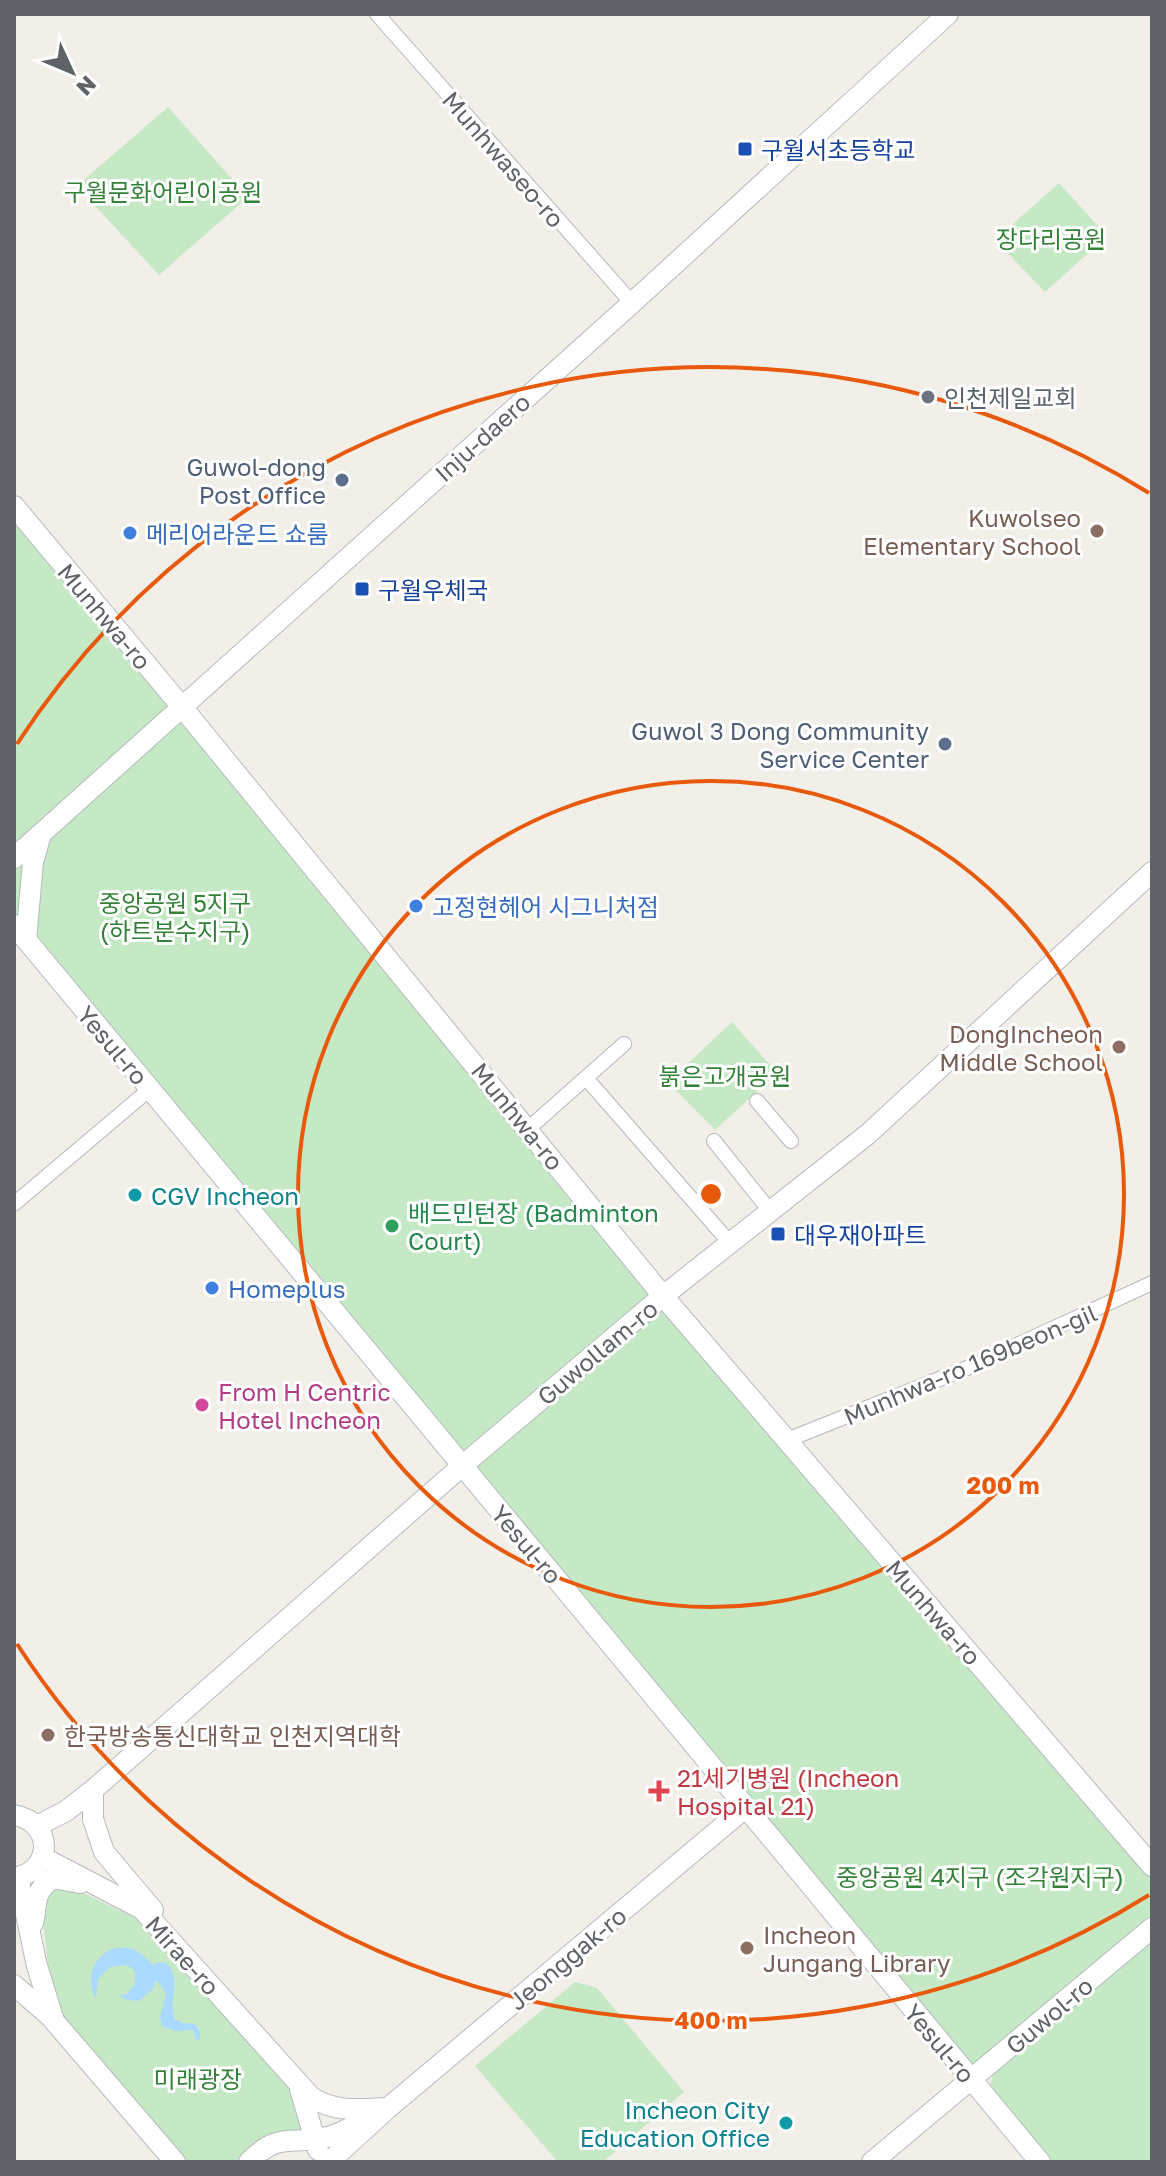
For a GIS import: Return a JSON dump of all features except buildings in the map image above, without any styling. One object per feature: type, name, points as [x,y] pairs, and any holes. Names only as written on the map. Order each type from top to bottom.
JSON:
[{"type":"main road","name":"Inju-daero","points":[[14,858],[632,303],[948,14]]},
{"type":"main road","name":"Munhwa-ro","points":[[14,506],[663,1296],[1152,1866]]},
{"type":"main road","points":[[20,933],[41,834]]},
{"type":"main road","name":"Guwollam-ro","points":[[37,1826],[66,1811],[93,1790],[462,1466],[663,1296],[868,1134],[1152,872]]},
{"type":"main road","name":"Yesul-ro","points":[[20,933],[1040,2162]]},
{"type":"main road","points":[[93,1790],[93,1819],[104,1852],[159,1917],[163,1931]]},
{"type":"main road","name":"Jeonggak-ro","points":[[329,2162],[388,2108],[745,1808]]},
{"type":"main road","points":[[14,1815],[24,1817],[37,1826],[44,1841],[42,1857],[33,1871],[16,1878],[54,2021]]},
{"type":"main road","name":"Mirae-ro","points":[[42,1857],[142,1909],[299,2084]]},
{"type":"main road","points":[[30,1934],[37,1892],[43,1885],[53,1878],[97,1885]]},
{"type":"main road","name":"Guwol-ro","points":[[872,2162],[1152,1928]]},
{"type":"main road","points":[[14,1985],[54,2021],[175,2162]]},
{"type":"main road","points":[[299,2084],[311,2097],[326,2106],[341,2110],[388,2108]]},
{"type":"main road","points":[[299,2084],[315,2139],[318,2162]]},
{"type":"main road","name":"Jeonggak-ro","points":[[249,2162],[261,2150],[278,2142],[329,2137],[388,2108]]},
{"type":"street","name":"Munhwaseo-ro","points":[[377,14],[632,303]]},
{"type":"street","points":[[528,1129],[624,1044]]},
{"type":"street","points":[[586,1078],[730,1243]]},
{"type":"street","points":[[14,1204],[150,1089]]},
{"type":"street","points":[[757,1101],[791,1141]]},
{"type":"street","points":[[714,1141],[770,1211]]},
{"type":"street","name":"Munhwa-ro 169beon-gil","points":[[787,1440],[967,1368],[1152,1283]]},
{"type":"green space","name":"구월문화어린이공원","points":[[168,107],[248,197],[159,275],[77,186]]},
{"type":"green space","name":"장다리공원","points":[[1059,183],[1107,236],[1045,292],[995,240]]},
{"type":"green space","points":[[14,516],[654,1295],[649,1308],[679,1315],[1152,1866],[1152,2162],[1041,2162],[988,2100],[995,2061],[971,2080],[14,925]]},
{"type":"green space","name":"붉은고개공원","points":[[732,1022],[777,1073],[715,1130],[668,1082]]},
{"type":"green space","name":"미래광장","points":[[61,1885],[163,1931],[299,2084],[315,2139],[249,2162],[176,2162],[54,2021],[41,1902],[49,1891]]},
{"type":"green space","points":[[575,1982],[597,1988],[684,2092],[603,2162],[558,2162],[475,2066]]},
{"type":"water","points":[[116,1948],[138,1952],[154,1967],[153,1964],[161,1962],[168,1964],[175,1986],[175,2019],[195,2024],[200,2039],[196,2040],[193,2030],[175,2031],[162,2026],[160,2017],[166,1994],[156,1981],[153,1989],[139,2001],[127,2000],[118,1994],[126,1995],[135,1984],[135,1971],[127,1965],[110,1967],[98,1979],[96,1999],[91,1983],[93,1968],[102,1956]]},
{"type":"place","name":"구월서초등학교","points":[[745,149]]},
{"type":"place","name":"인천제일교회","points":[[928,397]]},
{"type":"place","name":"Guwol-dong Post Office","points":[[342,480]]},
{"type":"place","name":"Kuwolseo Elementary School","points":[[1097,531]]},
{"type":"place","name":"메리어라운드 쇼룸","points":[[130,533]]},
{"type":"place","name":"구월우체국","points":[[362,589]]},
{"type":"place","name":"Guwol 3 Dong Community Service Center","points":[[945,744]]},
{"type":"place","name":"고정현헤어 시그니처점","points":[[416,906]]},
{"type":"place","name":"DongIncheon Middle School","points":[[1119,1047]]},
{"type":"place","name":"CGV Incheon","points":[[135,1195]]},
{"type":"place","name":"배드민턴장 (Badminton Court)","points":[[392,1226]]},
{"type":"place","name":"대우재아파트","points":[[778,1234]]},
{"type":"place","name":"Homeplus","points":[[212,1288]]},
{"type":"place","name":"From H Centric Hotel Incheon","points":[[202,1405]]},
{"type":"place","name":"한국방송통신대학교 인천지역대학","points":[[48,1735]]},
{"type":"place","name":"21세기병원 (Incheon Hospital 21)","points":[[659,1791]]},
{"type":"place","name":"Incheon Jungang Library","points":[[747,1948]]},
{"type":"place","name":"Incheon City Education Office","points":[[786,2123]]},
{"type":"park label","name":"중앙공원 5지구 (하트분수지구)","points":[[175,916]]},
{"type":"park label","name":"중앙공원 4지구 (조각원지구)","points":[[980,1876]]}]
